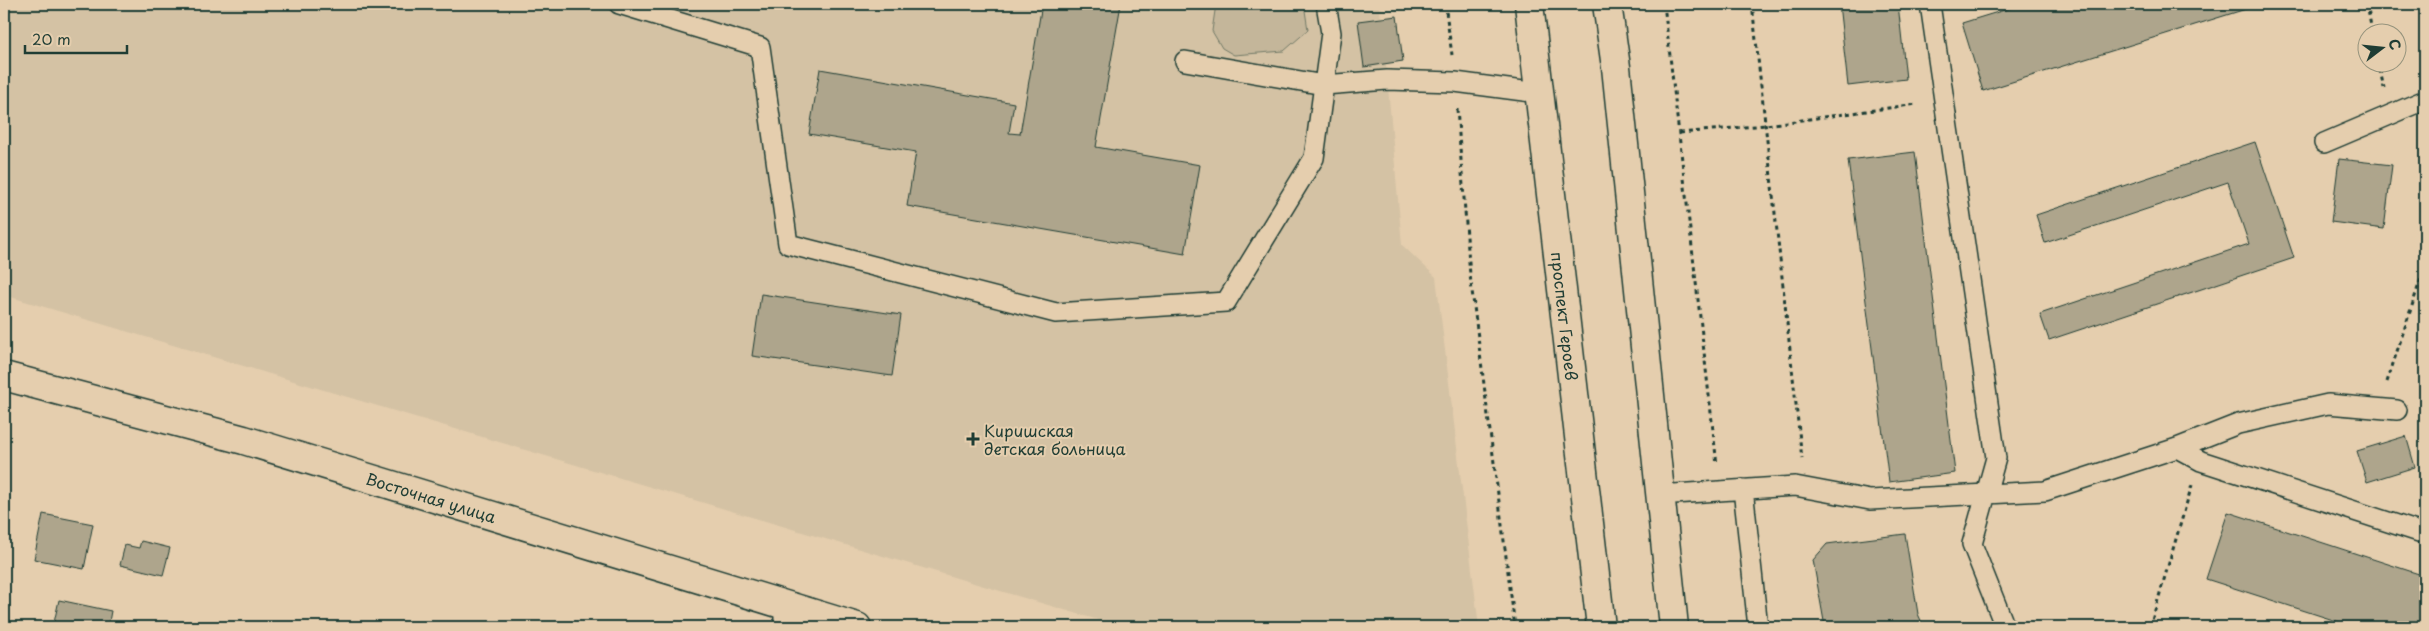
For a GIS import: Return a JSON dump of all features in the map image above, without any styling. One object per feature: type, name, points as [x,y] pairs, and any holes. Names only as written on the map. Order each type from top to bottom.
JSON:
[{"type":"main road","name":"проспект Героев","points":[[1529,4],[1601,627]]},
{"type":"main road","points":[[1607,4],[1616,67],[1674,627]]},
{"type":"main road","name":"Восточная улица","points":[[4,376],[244,440],[784,617],[857,627]]},
{"type":"lane","points":[[619,4],[760,47],[788,244],[1056,313],[1226,302],[1314,158],[1331,33],[1326,4]]},
{"type":"lane","points":[[1930,4],[1996,458],[1972,544],[2005,627]]},
{"type":"lane","points":[[1185,61],[1324,85],[1387,80],[1455,82],[1539,93]]},
{"type":"lane","points":[[2324,143],[2425,100]]},
{"type":"lane","points":[[1659,495],[1795,486],[1870,500],[2045,491],[2177,448],[2238,424],[2328,404],[2397,410]]},
{"type":"lane","points":[[2177,448],[2201,461],[2425,534]]},
{"type":"lane","points":[[1743,489],[1758,627]]},
{"type":"path","points":[[1445,4],[1455,82],[1470,275],[1515,627]]},
{"type":"path","points":[[1664,4],[1720,492]]},
{"type":"path","points":[[1752,4],[1802,460],[1795,486]]},
{"type":"path","points":[[2367,4],[2370,22]]},
{"type":"path","points":[[1680,133],[1766,125],[1944,100]]},
{"type":"path","points":[[2378,408],[2425,266]]},
{"type":"path","points":[[2150,627],[2193,480],[2201,461]]},
{"type":"shaded area","name":"Киришская детская больница","points":[[4,4],[1379,4],[1381,18],[1397,16],[1403,61],[1386,64],[1402,245],[1436,277],[1479,627],[1122,627],[4,295]]},
{"type":"shaded area","points":[[1216,4],[1304,4],[1308,30],[1284,51],[1234,55],[1222,48],[1212,31]]},
{"type":"building","points":[[1042,4],[1121,4],[1096,147],[1200,165],[1185,254],[907,206],[916,152],[809,134],[820,69],[1014,103],[1009,133],[1020,134]]},
{"type":"building","points":[[1839,4],[1898,4],[1906,79],[1848,86]]},
{"type":"building","points":[[2024,4],[2262,4],[1983,91],[1962,23]]},
{"type":"building","points":[[1397,16],[1403,61],[1364,67],[1358,21]]},
{"type":"building","points":[[2255,142],[2294,258],[2049,340],[2040,314],[2249,244],[2228,182],[2045,243],[2036,215]]},
{"type":"building","points":[[1915,152],[1955,473],[1889,482],[1848,160]]},
{"type":"building","points":[[2339,159],[2392,165],[2384,229],[2331,222]]},
{"type":"building","points":[[761,294],[901,315],[892,376],[752,356]]},
{"type":"building","points":[[2406,436],[2415,467],[2367,482],[2357,451]]},
{"type":"building","points":[[2228,512],[2425,576],[2425,627],[2355,627],[2206,579]]},
{"type":"building","points":[[43,514],[93,524],[84,569],[34,559]]},
{"type":"building","points":[[1905,534],[1918,614],[1924,627],[1825,627],[1813,560],[1827,544]]},
{"type":"building","points":[[141,541],[170,548],[163,575],[120,565],[125,545],[139,548]]},
{"type":"building","points":[[59,600],[111,611],[108,627],[53,627]]},
{"type":"place","name":"Киришская детская больница","points":[[973,439]]}]
